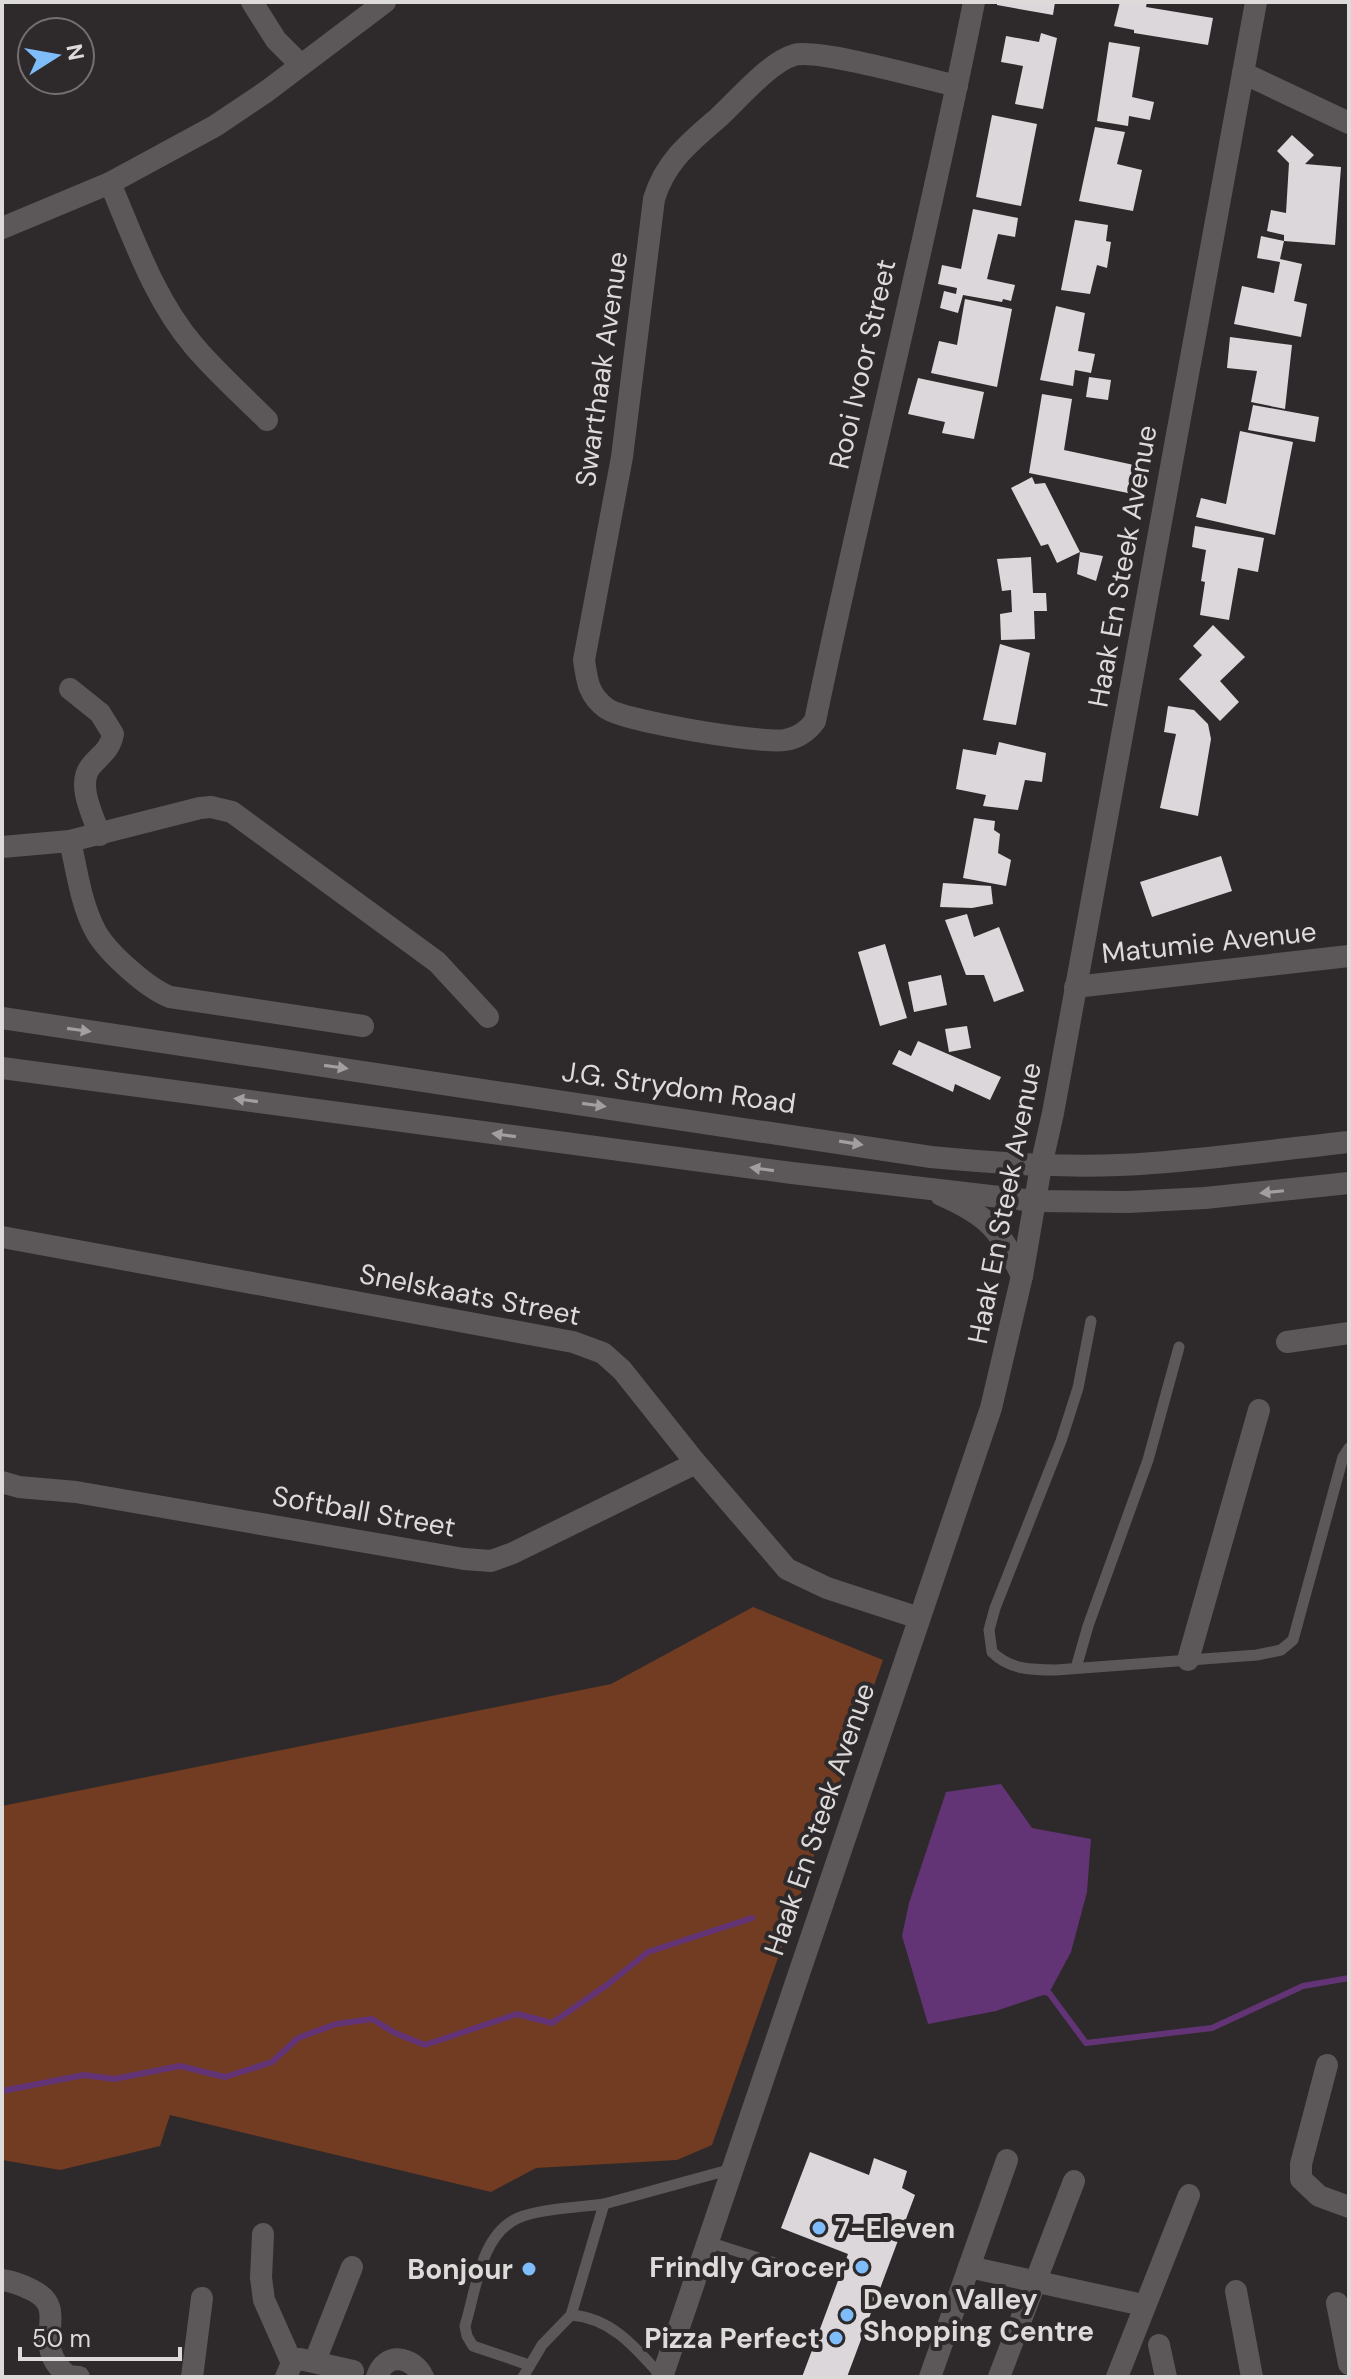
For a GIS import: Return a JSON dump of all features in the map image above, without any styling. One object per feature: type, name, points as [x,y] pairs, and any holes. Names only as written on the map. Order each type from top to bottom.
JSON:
[{"type":"street","points":[[252,2],[276,40],[300,64]]},
{"type":"street","points":[[2,228],[110,183],[215,126],[385,2]]},
{"type":"street","name":"Rooi Ivoor Street","points":[[802,735],[815,721],[850,550],[974,2]]},
{"type":"street","name":"Haak En Steek Avenue","points":[[662,2377],[991,1408],[1022,1276],[1256,2]]},
{"type":"street","name":"Swarthaak Avenue","points":[[802,735],[783,741],[751,740],[622,716],[609,711],[588,688],[584,660],[622,457],[654,199],[663,174],[674,158],[775,65],[794,55],[823,55],[957,86]]},
{"type":"street","points":[[1243,73],[1349,123]]},
{"type":"street","points":[[110,183],[152,283],[174,318],[194,346],[267,420]]},
{"type":"street","points":[[70,689],[100,713],[113,734],[108,751],[90,767],[85,782],[100,835]]},
{"type":"street","points":[[3,843],[70,841],[200,808],[232,812],[437,962],[488,1017]]},
{"type":"street","points":[[70,841],[85,905],[97,934],[148,986],[170,997],[363,1026]]},
{"type":"street","name":"Matumie Avenue","points":[[1075,987],[1349,956]]},
{"type":"street","name":"J.G. Strydom Road","points":[[2,1018],[931,1157],[1041,1166],[1152,1163],[1349,1142]]},
{"type":"street","points":[[2,1068],[1034,1201],[1128,1202],[1205,1198],[1349,1183]]},
{"type":"street","points":[[928,1189],[959,1203],[993,1227],[1006,1243],[1022,1276]]},
{"type":"street","name":"Snelskaats Street","points":[[2,1237],[573,1342],[603,1353],[622,1370],[787,1569],[827,1588],[919,1618]]},
{"type":"street","points":[[1287,1342],[1349,1333]]},
{"type":"street","points":[[1188,1660],[1259,1410]]},
{"type":"street","name":"Softball Street","points":[[2,1482],[491,1561],[696,1463]]},
{"type":"street","points":[[1327,2065],[1301,2164],[1301,2179],[1319,2196],[1349,2207]]},
{"type":"street","points":[[930,2377],[1007,2160]]},
{"type":"street","points":[[999,2377],[1074,2181]]},
{"type":"street","points":[[1117,2377],[1189,2195]]},
{"type":"street","points":[[263,2234],[261,2278],[264,2300],[289,2370],[300,2359],[360,2374]]},
{"type":"street","points":[[315,2361],[352,2267]]},
{"type":"street","points":[[969,2267],[1143,2305]]},
{"type":"street","points":[[2,2280],[12,2281],[45,2297],[51,2307],[49,2349],[52,2359],[68,2376],[79,2377]]},
{"type":"street","points":[[1236,2291],[1252,2377]]},
{"type":"street","points":[[192,2377],[202,2298]]},
{"type":"street","points":[[1337,2303],[1349,2364]]},
{"type":"street","points":[[1159,2345],[1166,2377]]},
{"type":"street","points":[[377,2377],[386,2362],[397,2359],[408,2360],[417,2366],[423,2377]]},
{"type":"lane","points":[[1091,1321],[1078,1388],[1061,1441],[989,1630],[992,1652],[1005,1663],[1036,1670],[1076,1668],[1272,1653],[1288,1646],[1293,1640],[1343,1457],[1349,1448]]},
{"type":"lane","points":[[1076,1668],[1100,1590],[1148,1460],[1179,1347]]},
{"type":"lane","points":[[529,2365],[473,2346],[467,2336],[465,2326],[488,2247],[499,2232],[518,2218],[604,2204],[733,2169]]},
{"type":"lane","points":[[523,2377],[542,2345],[571,2315],[604,2204]]},
{"type":"lane","points":[[708,2242],[800,2271]]},
{"type":"lane","points":[[571,2315],[601,2321],[635,2347],[662,2377]]},
{"type":"shaded area","points":[[753,1607],[883,1660],[712,2145],[677,2160],[536,2168],[491,2192],[170,2115],[160,2146],[60,2170],[2,2160],[2,1806],[611,1684]]},
{"type":"shaded area","points":[[1001,1784],[1032,1828],[1091,1839],[1087,1892],[1071,1952],[1049,1993],[996,2011],[928,2024],[902,1936],[909,1903],[946,1792]]},
{"type":"building","points":[[997,2],[1055,2],[1053,15],[997,5]]},
{"type":"building","points":[[1120,2],[1147,2],[1146,7],[1213,18],[1208,45],[1134,33],[1134,30],[1114,26]]},
{"type":"building","points":[[1041,33],[1057,38],[1043,109],[1015,104],[1023,66],[1001,62],[1006,36],[1039,42]]},
{"type":"building","points":[[1109,42],[1140,47],[1132,97],[1154,102],[1150,120],[1129,116],[1128,126],[1097,121]]},
{"type":"building","points":[[992,115],[1037,124],[1021,206],[976,197]]},
{"type":"building","points":[[1095,127],[1125,132],[1117,164],[1142,170],[1133,211],[1079,201]]},
{"type":"building","points":[[1292,135],[1314,155],[1305,164],[1341,167],[1335,245],[1284,241],[1284,235],[1267,231],[1271,210],[1286,213],[1289,163],[1277,151]]},
{"type":"building","points":[[973,209],[1018,218],[1015,237],[998,234],[987,279],[1015,285],[1011,301],[963,295],[958,313],[940,308],[944,291],[956,294],[957,288],[938,284],[942,265],[961,269]]},
{"type":"building","points":[[1075,220],[1108,225],[1106,241],[1111,242],[1107,268],[1097,265],[1090,294],[1061,290]]},
{"type":"building","points":[[1261,236],[1284,241],[1280,259],[1302,264],[1294,301],[1307,304],[1301,337],[1234,324],[1242,286],[1274,293],[1280,262],[1257,258]]},
{"type":"building","points":[[965,299],[1012,309],[997,387],[931,373],[939,341],[957,345]]},
{"type":"building","points":[[1056,306],[1085,313],[1078,351],[1095,354],[1091,373],[1075,370],[1073,386],[1040,380]]},
{"type":"building","points":[[1230,337],[1292,345],[1285,409],[1251,402],[1257,371],[1227,368]]},
{"type":"building","points":[[1089,377],[1111,380],[1108,400],[1086,397]]},
{"type":"building","points":[[918,378],[984,392],[974,439],[942,433],[945,422],[908,414]]},
{"type":"building","points":[[1042,394],[1072,399],[1064,450],[1134,465],[1128,493],[1029,473]]},
{"type":"building","points":[[1253,405],[1319,417],[1315,442],[1248,430]]},
{"type":"building","points":[[1240,431],[1293,442],[1275,535],[1196,517],[1201,498],[1226,504]]},
{"type":"building","points":[[1032,477],[1035,484],[1045,483],[1080,552],[1057,563],[1048,544],[1041,546],[1011,488]]},
{"type":"building","points":[[1195,526],[1264,538],[1258,572],[1238,568],[1229,620],[1200,615],[1206,550],[1192,547]]},
{"type":"building","points":[[1080,552],[1103,556],[1096,581],[1077,574]]},
{"type":"building","points":[[1031,557],[1033,593],[1046,593],[1047,611],[1034,611],[1035,639],[1001,640],[1000,614],[1012,612],[1011,590],[1002,591],[997,559]]},
{"type":"building","points":[[1213,625],[1245,657],[1220,681],[1239,702],[1220,721],[1179,679],[1202,655],[1193,646]]},
{"type":"building","points":[[1000,644],[1030,653],[1016,725],[983,720]]},
{"type":"building","points":[[1168,706],[1194,710],[1208,724],[1211,739],[1198,816],[1160,808],[1176,734],[1164,732]]},
{"type":"building","points":[[999,742],[1046,753],[1042,782],[1025,780],[1018,810],[983,806],[986,795],[956,789],[963,749],[996,755]]},
{"type":"building","points":[[974,818],[995,821],[994,830],[1000,834],[998,853],[1011,860],[1006,886],[963,878]]},
{"type":"building","points":[[1221,856],[1232,891],[1152,917],[1140,882]]},
{"type":"building","points":[[943,883],[991,886],[993,904],[972,908],[940,907]]},
{"type":"building","points":[[967,914],[974,937],[999,927],[1024,991],[994,1002],[984,975],[966,975],[945,920]]},
{"type":"building","points":[[885,944],[907,1018],[880,1026],[858,952]]},
{"type":"building","points":[[941,975],[947,1005],[914,1012],[908,982]]},
{"type":"building","points":[[967,1026],[971,1048],[949,1052],[945,1029]]},
{"type":"building","points":[[918,1041],[1001,1077],[990,1100],[955,1084],[953,1092],[892,1064],[899,1050],[911,1056]]},
{"type":"building","name":"Devon Valley Shopping Centre","points":[[810,2152],[869,2175],[874,2158],[907,2171],[902,2188],[915,2195],[847,2377],[802,2377],[848,2254],[781,2228]]},
{"type":"waterway","points":[[2,2091],[84,2075],[114,2079],[180,2066],[225,2077],[272,2062],[298,2038],[336,2024],[372,2019],[395,2033],[425,2045],[517,2014],[552,2023],[648,1952],[752,1918]]},
{"type":"waterway","points":[[1044,1992],[1049,1993],[1086,2043],[1212,2028],[1303,1986],[1349,1978]]},
{"type":"place","name":"7-Eleven","points":[[819,2228]]},
{"type":"place","name":"Frindly Grocer","points":[[862,2267]]},
{"type":"place","name":"Bonjour","points":[[529,2269]]},
{"type":"place","name":"Devon Valley Shopping Centre","points":[[847,2315]]},
{"type":"place","name":"Pizza Perfect","points":[[836,2338]]}]
